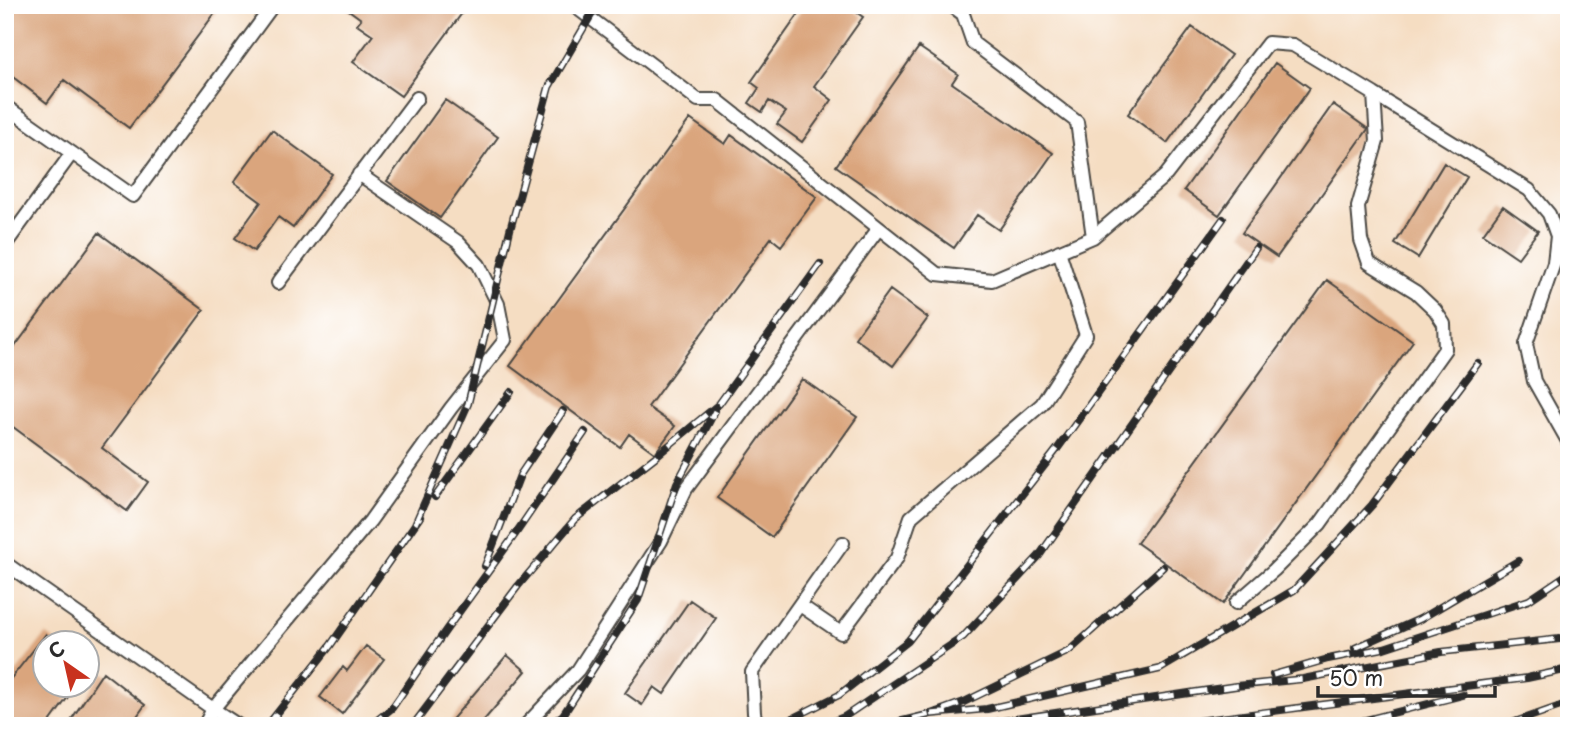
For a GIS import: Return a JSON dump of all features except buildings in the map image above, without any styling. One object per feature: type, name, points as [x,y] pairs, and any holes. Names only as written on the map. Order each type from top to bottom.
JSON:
[{"type":"lane","points":[[5,106],[133,197],[273,5]]},
{"type":"lane","points":[[573,5],[698,100],[716,100],[937,274],[992,280],[1093,237],[1166,175],[1268,43],[1293,45],[1529,190],[1549,214],[1557,236],[1554,263],[1526,344],[1534,381],[1569,443]]},
{"type":"lane","points":[[951,5],[963,14],[973,43],[1077,122],[1093,237]]},
{"type":"lane","points":[[1236,603],[1320,524],[1446,349],[1444,324],[1435,310],[1416,292],[1370,263],[1361,240],[1359,207],[1377,141],[1374,94]]},
{"type":"lane","points":[[278,283],[416,98]]},
{"type":"lane","points":[[5,245],[72,153]]},
{"type":"lane","points":[[204,726],[213,709],[370,521],[451,408],[505,340],[498,304],[479,265],[458,242],[359,174]]},
{"type":"lane","points":[[525,726],[578,670],[661,541],[686,489],[879,228]]},
{"type":"lane","points":[[800,605],[841,633],[897,558],[911,517],[1042,404],[1086,335],[1059,251]]},
{"type":"lane","points":[[757,726],[752,672],[843,543]]},
{"type":"lane","points":[[5,563],[239,726]]},
{"type":"railway","points":[[415,524],[468,404],[510,230],[549,87],[597,5]]},
{"type":"railway","points":[[777,726],[839,695],[908,641],[1058,448],[1223,219]]},
{"type":"railway","points":[[822,726],[844,717],[963,637],[1039,556],[1256,248]]},
{"type":"railway","points":[[411,726],[518,586],[575,519],[719,404],[820,264]]},
{"type":"railway","points":[[931,714],[987,709],[1160,669],[1294,590],[1372,505],[1478,363]]},
{"type":"railway","points":[[435,497],[511,392]]},
{"type":"railway","points":[[485,566],[520,475],[563,411]]},
{"type":"railway","points":[[548,726],[563,715],[638,600],[677,483],[715,411]]},
{"type":"railway","points":[[370,726],[392,708],[585,432]]},
{"type":"railway","points":[[267,726],[330,646],[420,517]]},
{"type":"railway","points":[[1355,648],[1420,619],[1518,561]]},
{"type":"railway","points":[[882,726],[931,714],[964,702],[1069,651],[1163,567]]},
{"type":"railway","points":[[1273,675],[1328,659],[1384,648],[1529,600],[1569,573]]},
{"type":"railway","points":[[969,726],[1236,686],[1303,679],[1441,652],[1569,638]]},
{"type":"railway","points":[[1159,726],[1527,678],[1569,669]]},
{"type":"railway","points":[[1342,726],[1463,695]]},
{"type":"railway","points":[[1508,726],[1569,703]]}]
